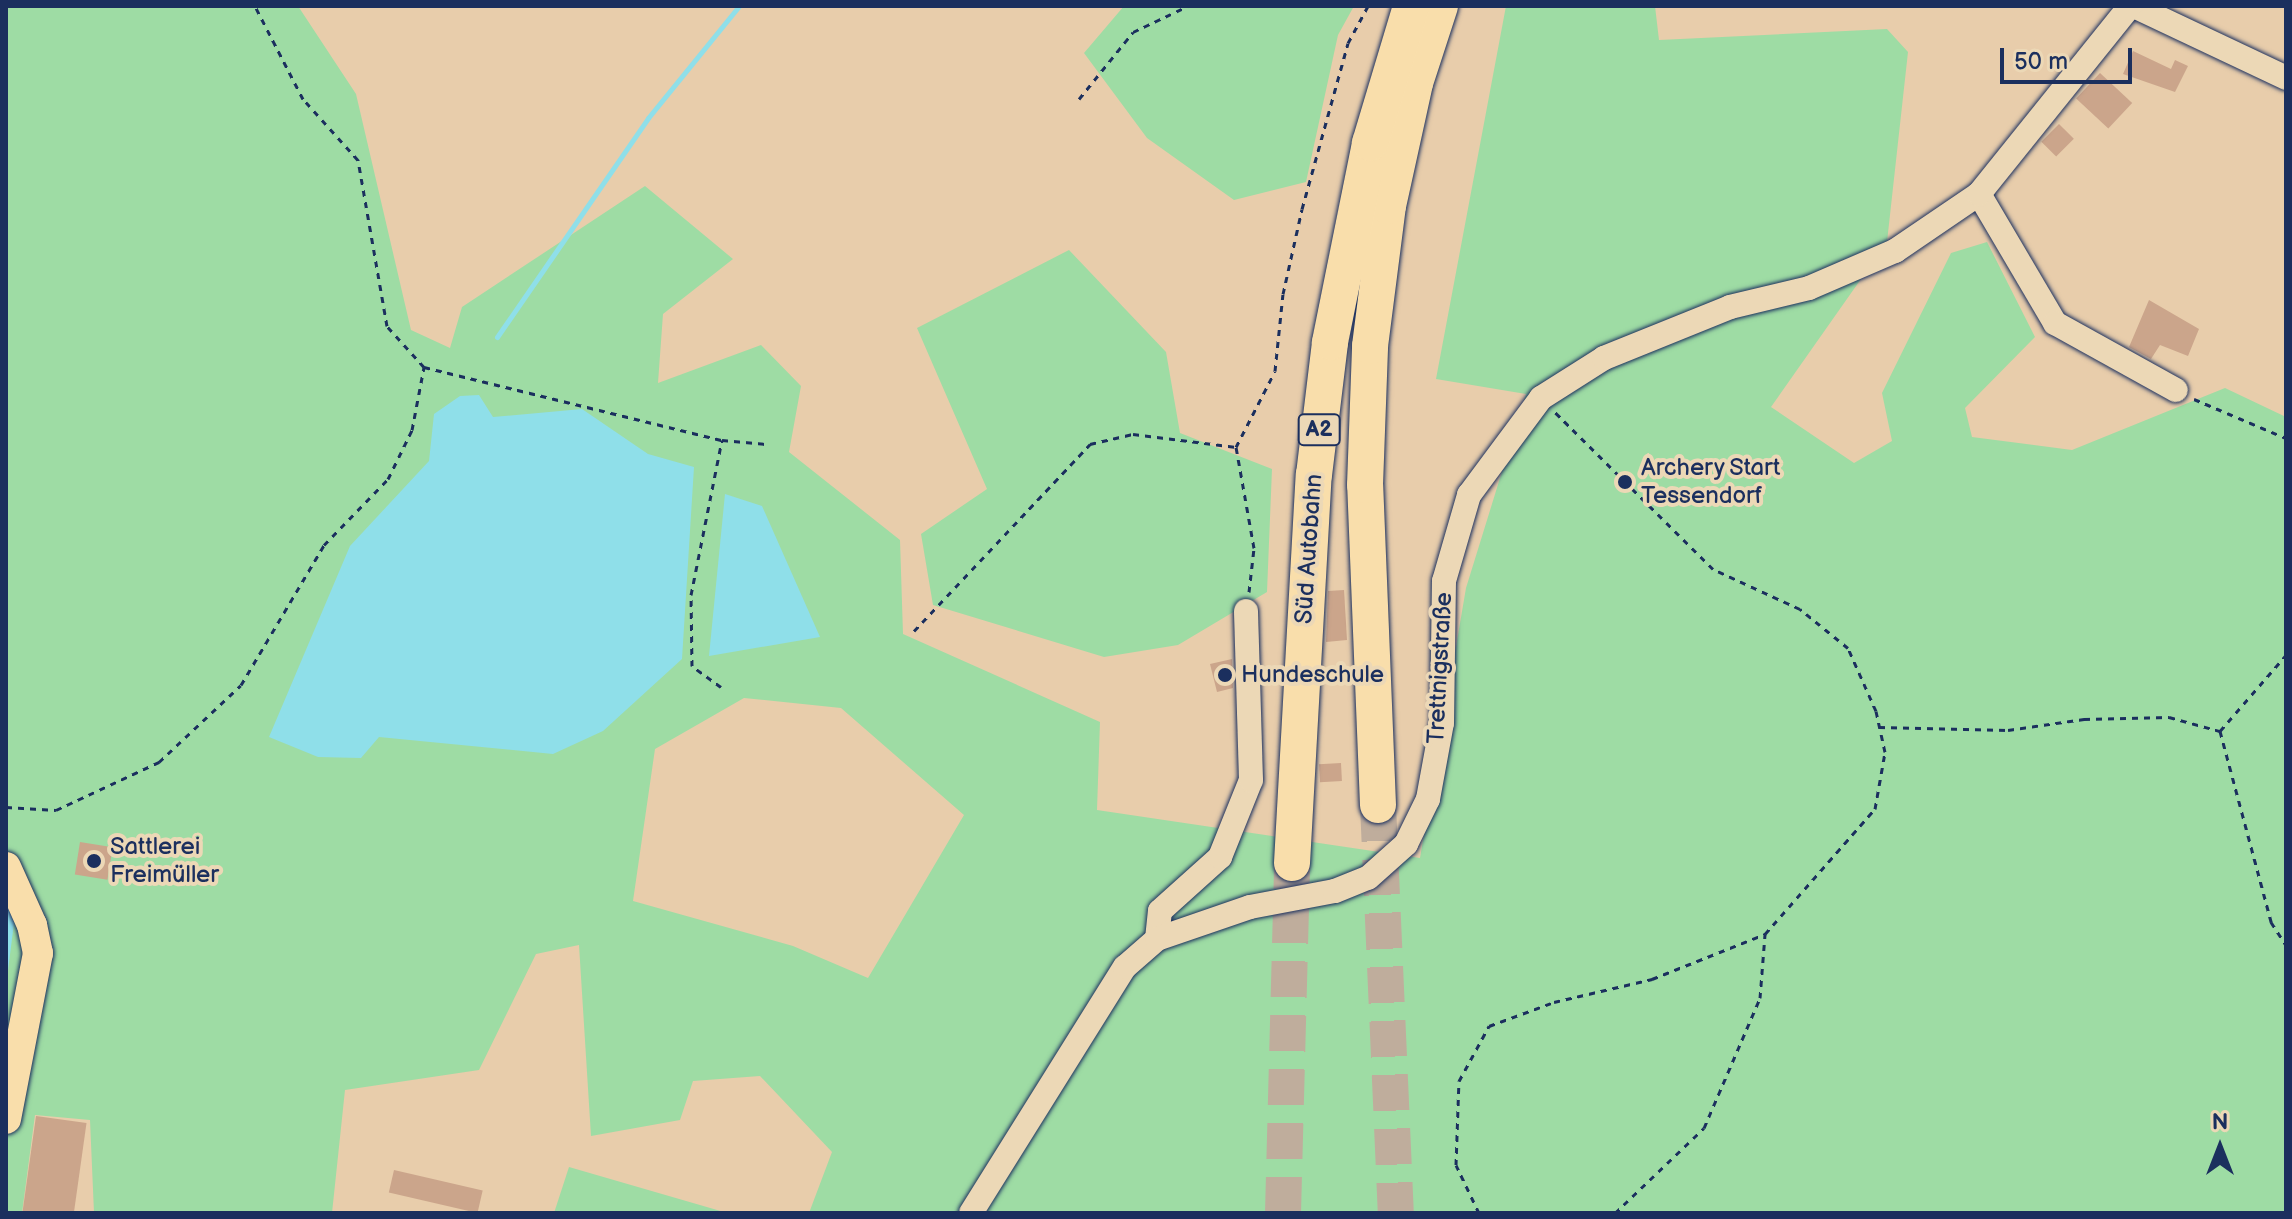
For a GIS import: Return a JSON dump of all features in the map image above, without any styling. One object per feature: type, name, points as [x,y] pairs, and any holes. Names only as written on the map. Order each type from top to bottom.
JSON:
[{"type":"highway","name":"Süd Autobahn","points":[[1292,863],[1314,475],[1330,342],[1370,143],[1411,6]]},
{"type":"highway","name":"A2","points":[[1378,805],[1365,485],[1370,346],[1388,206],[1415,83],[1440,6]]},
{"type":"main road","points":[[6,867],[32,925],[38,953],[6,1119]]},
{"type":"street","points":[[2132,6],[2286,78]]},
{"type":"street","name":"Trettnigstraße","points":[[971,1213],[1125,967],[1157,939],[1250,907],[1335,891],[1368,878],[1406,844],[1428,799],[1442,723],[1444,581],[1469,495],[1541,398],[1604,358],[1730,307],[1809,288],[1895,251],[1979,194],[2132,6]]},
{"type":"street","points":[[1979,194],[2055,323],[2176,390]]},
{"type":"street","points":[[1157,939],[1160,911],[1220,857],[1251,780],[1246,611]]},
{"type":"path","points":[[255,6],[303,99],[358,160],[387,326],[424,367],[722,440],[766,444]]},
{"type":"path","points":[[1079,99],[1133,32],[1188,6]]},
{"type":"path","points":[[1246,611],[1254,548],[1236,447],[1275,371],[1283,294],[1302,209],[1348,43],[1368,6]]},
{"type":"path","points":[[6,807],[56,810],[159,762],[241,685],[324,545],[388,479],[412,430],[424,367]]},
{"type":"path","points":[[2176,390],[2286,438]]},
{"type":"path","points":[[1479,1213],[1456,1165],[1459,1081],[1489,1026],[1554,1002],[1652,979],[1765,934],[1875,809],[1885,752],[1879,727],[1848,648],[1800,609],[1713,569],[1541,398]]},
{"type":"path","points":[[914,631],[1090,444],[1133,434],[1236,447]]},
{"type":"path","points":[[721,687],[692,666],[691,595],[722,440]]},
{"type":"path","points":[[2220,731],[2286,655]]},
{"type":"path","points":[[1879,727],[2008,730],[2084,719],[2169,717],[2220,731]]},
{"type":"path","points":[[2220,731],[2271,922],[2286,945]]},
{"type":"path","points":[[1615,1213],[1704,1128],[1760,998],[1765,934]]},
{"type":"green space","points":[[6,6],[298,6],[356,94],[411,330],[450,348],[462,307],[645,186],[733,259],[663,314],[658,383],[761,345],[801,386],[789,452],[900,540],[903,634],[1100,722],[1097,810],[1420,858],[1466,588],[1526,394],[1436,379],[1506,6],[1655,6],[1659,40],[1887,29],[1908,52],[1887,242],[1771,407],[1854,463],[1892,441],[1882,393],[1951,253],[1987,242],[2035,337],[1965,408],[1972,437],[2072,450],[2225,388],[2286,417],[2286,1213],[809,1213],[832,1152],[760,1076],[693,1081],[680,1120],[591,1136],[579,945],[536,954],[479,1070],[345,1090],[332,1213],[94,1213],[90,1120],[35,1115],[22,1213],[6,1213]],"holes":[[[744,698],[841,708],[964,815],[868,978],[793,946],[633,901],[655,749]]]},
{"type":"green space","points":[[1124,6],[1354,6],[1338,35],[1306,182],[1234,200],[1147,138],[1084,53]]},
{"type":"green space","points":[[1069,250],[1166,352],[1180,433],[1272,469],[1267,592],[1178,645],[1104,657],[933,605],[921,534],[987,489],[917,328]]},
{"type":"green space","points":[[569,1167],[724,1212],[724,1213],[554,1213]]},
{"type":"water","points":[[479,395],[493,417],[582,409],[648,454],[694,467],[682,659],[603,731],[553,754],[379,737],[361,758],[318,757],[269,737],[350,546],[429,461],[434,414],[460,396]]},
{"type":"water","points":[[725,494],[762,506],[820,637],[709,656]]},
{"type":"water","points":[[6,901],[14,923],[6,986]]},
{"type":"building","points":[[2133,51],[2171,69],[2175,60],[2188,66],[2175,92],[2123,74]]},
{"type":"building","points":[[2100,73],[2132,103],[2108,129],[2076,99]]},
{"type":"building","points":[[2059,124],[2074,139],[2056,157],[2041,142]]},
{"type":"building","points":[[2149,300],[2199,329],[2188,356],[2160,345],[2151,359],[2129,347]]},
{"type":"building","points":[[1344,590],[1347,640],[1326,642],[1328,591]]},
{"type":"building","name":"Hundeschule","points":[[1232,659],[1233,688],[1217,692],[1210,664]]},
{"type":"building","points":[[1341,763],[1342,781],[1320,782],[1319,764]]},
{"type":"building","name":"Sattlerei Freimüller","points":[[80,842],[113,847],[107,880],[75,875]]},
{"type":"building","points":[[36,1116],[87,1123],[74,1213],[22,1213]]},
{"type":"building","points":[[394,1170],[483,1190],[477,1213],[389,1192]]},
{"type":"waterway","points":[[497,337],[648,118],[739,6]]},
{"type":"tunnel","points":[[1378,805],[1396,1213]]},
{"type":"tunnel","points":[[1283,1213],[1292,863]]},
{"type":"place","name":"Archery Start Tessendorf","points":[[1625,482]]},
{"type":"place","name":"Hundeschule","points":[[1225,675]]},
{"type":"place","name":"Sattlerei Freimüller","points":[[94,861]]}]
